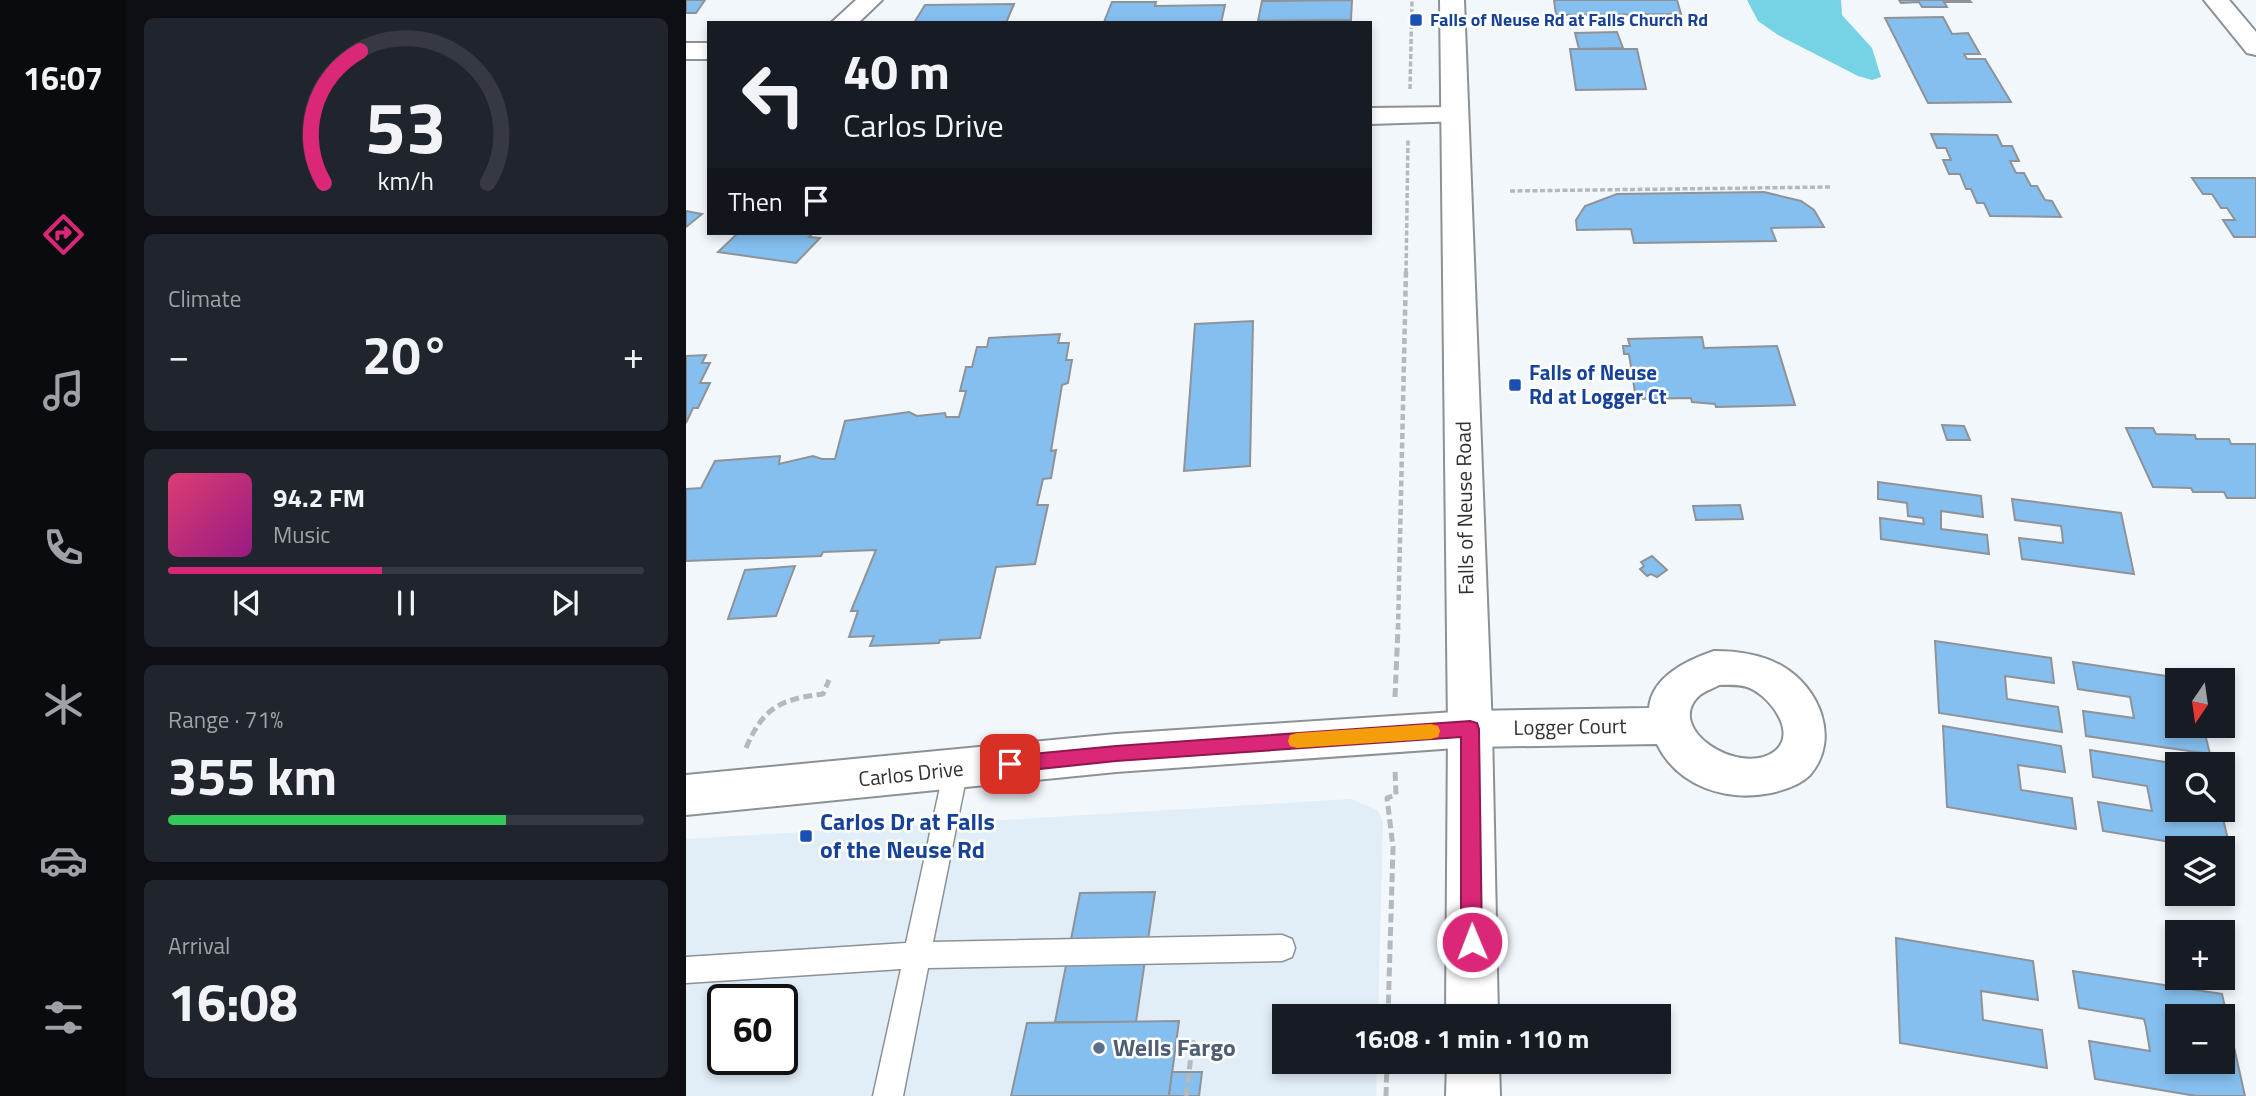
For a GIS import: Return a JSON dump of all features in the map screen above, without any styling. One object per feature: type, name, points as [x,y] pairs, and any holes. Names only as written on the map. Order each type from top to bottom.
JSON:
[{"type":"main road","points":[[845,21],[870,0]]},
{"type":"main road","name":"Falls of Neuse Road","points":[[1452,0],[1470,729],[1472,1004]]},
{"type":"main road","points":[[2216,0],[2256,48]]},
{"type":"main road","points":[[686,51],[707,51]]},
{"type":"main road","points":[[1372,116],[1455,115]]},
{"type":"main road","name":"Logger Court","points":[[1470,729],[1670,726]]},
{"type":"main road","name":"Carlos Drive","points":[[686,795],[1116,753],[1470,729]]},
{"type":"main road","points":[[1473,1074],[1473,1096]]},
{"type":"lane","points":[[888,1096],[956,769]]},
{"type":"lane","points":[[686,970],[919,955],[1282,948]]},
{"type":"path","points":[[1409,97],[1412,0]]},
{"type":"path","points":[[1395,698],[1401,562],[1408,137]]},
{"type":"path","points":[[1510,191],[1830,187]]},
{"type":"path","points":[[746,748],[753,730],[781,701],[791,697],[823,694],[829,680]]},
{"type":"path","points":[[1388,1004],[1392,847],[1387,797],[1396,795]]},
{"type":"path","points":[[1186,1096],[1193,1040]]},
{"type":"path","points":[[1386,1096],[1387,1074]]},
{"type":"shaded area","points":[[1351,799],[1377,810],[1383,821],[1378,1004],[1272,1004],[1272,1074],[1377,1074],[1376,1096],[686,1096],[686,839]]},
{"type":"water","points":[[1747,0],[1841,0],[1842,15],[1872,48],[1881,77],[1872,80],[1858,76],[1778,35],[1758,21]]},
{"type":"building","points":[[686,0],[705,0],[696,13],[686,13]]},
{"type":"building","points":[[1352,0],[1351,20],[1258,21],[1262,1]]},
{"type":"building","points":[[1554,0],[1677,0],[1681,14],[1556,15]]},
{"type":"building","points":[[1899,0],[1971,2],[1944,2],[1947,7],[1922,7],[1919,2],[1901,3]]},
{"type":"building","points":[[1112,2],[1156,2],[1155,6],[1225,5],[1221,21],[1104,21]]},
{"type":"building","points":[[1014,4],[1007,21],[915,21],[925,5]]},
{"type":"building","points":[[1943,17],[1952,34],[1968,33],[1980,54],[1964,54],[1967,59],[1985,59],[2011,102],[1928,103],[1885,18]]},
{"type":"building","points":[[1617,32],[1623,48],[1579,49],[1575,33]]},
{"type":"building","points":[[1570,49],[1637,49],[1646,89],[1576,90]]},
{"type":"building","points":[[1931,134],[1997,135],[2002,146],[2012,146],[2019,161],[2010,161],[2016,173],[2024,173],[2031,186],[2037,186],[2045,200],[2052,201],[2061,217],[1990,216],[1984,203],[1977,203],[1971,189],[1966,189],[1960,174],[1949,174],[1943,160],[1951,160],[1946,148],[1937,148]]},
{"type":"building","points":[[2192,178],[2256,178],[2256,237],[2234,237],[2223,220],[2235,220],[2227,208],[2221,208],[2212,194],[2203,194]]},
{"type":"building","points":[[1764,192],[1801,201],[1814,210],[1824,227],[1771,228],[1776,241],[1634,243],[1631,229],[1577,230],[1576,220],[1585,206],[1617,194]]},
{"type":"building","points":[[686,211],[702,214],[686,227]]},
{"type":"building","points":[[736,235],[811,235],[809,237],[820,238],[796,263],[718,252]]},
{"type":"building","points":[[1253,321],[1250,466],[1184,471],[1195,324]]},
{"type":"building","points":[[1060,334],[1058,343],[1069,343],[1066,360],[1072,360],[1068,383],[1062,385],[1051,451],[1056,450],[1051,478],[1043,479],[1037,505],[1048,505],[1035,564],[996,567],[980,638],[870,646],[874,636],[849,637],[858,611],[851,611],[876,550],[823,552],[821,556],[686,561],[686,489],[701,488],[715,461],[780,456],[779,464],[813,456],[835,459],[845,421],[909,412],[917,416],[945,413],[946,417],[959,417],[966,391],[960,391],[966,367],[972,367],[977,347],[987,347],[989,338]]},
{"type":"building","points":[[1702,337],[1704,348],[1777,346],[1795,405],[1716,407],[1715,404],[1692,402],[1691,398],[1636,399],[1629,354],[1624,354],[1623,346],[1630,346],[1628,339]]},
{"type":"building","points":[[706,355],[702,363],[710,363],[700,383],[710,383],[698,408],[693,408],[686,423],[686,356]]},
{"type":"building","points":[[1942,425],[1964,426],[1970,440],[1947,440]]},
{"type":"building","points":[[2126,428],[2153,428],[2156,434],[2195,435],[2196,439],[2229,439],[2231,444],[2256,444],[2256,498],[2227,498],[2224,492],[2193,492],[2191,488],[2153,487]]},
{"type":"building","points":[[1878,482],[1981,496],[1983,517],[1941,511],[1941,529],[1987,535],[1989,554],[1881,539],[1880,518],[1924,524],[1923,518],[1908,516],[1907,503],[1878,499]]},
{"type":"building","points":[[2012,499],[2121,513],[2134,574],[2022,559],[2019,538],[2063,543],[2061,526],[2015,520]]},
{"type":"building","points":[[1740,505],[1743,519],[1696,520],[1693,506]]},
{"type":"building","points":[[1652,556],[1667,570],[1657,577],[1651,574],[1647,576],[1640,569],[1644,566],[1641,562]]},
{"type":"building","points":[[795,566],[776,616],[728,619],[745,570]]},
{"type":"building","points":[[1935,641],[2051,658],[2054,683],[2005,676],[2007,699],[2058,707],[2062,732],[1939,713]]},
{"type":"building","points":[[2073,662],[2165,676],[2165,738],[2206,738],[2210,752],[2086,736],[2083,711],[2134,718],[2130,697],[2078,689]]},
{"type":"building","points":[[1943,726],[2061,746],[2065,772],[2018,765],[2021,790],[2072,798],[2076,829],[1947,807]]},
{"type":"building","points":[[2090,750],[2165,762],[2165,822],[2224,822],[2227,836],[2165,836],[2165,841],[2103,831],[2098,802],[2152,811],[2147,786],[2093,777]]},
{"type":"building","points":[[1155,892],[1136,1022],[1055,1022],[1080,893]]},
{"type":"building","points":[[1896,938],[2033,961],[2038,1000],[1981,991],[1983,1020],[2042,1030],[2047,1068],[1900,1043]]},
{"type":"building","points":[[2073,971],[2165,985],[2165,990],[2196,990],[2222,994],[2224,1004],[2165,1004],[2165,1074],[2235,1074],[2235,1052],[2245,1096],[2196,1096],[2095,1079],[2089,1041],[2150,1051],[2144,1019],[2079,1008]]},
{"type":"building","name":"Wells Fargo","points":[[1179,1021],[1169,1096],[1011,1096],[1027,1023]]},
{"type":"building","points":[[1172,1072],[1202,1072],[1199,1096],[1169,1096]]},
{"type":"slow traffic","points":[[1297,741],[1431,731]]},
{"type":"place","name":"Falls of Neuse Rd at Falls Church Rd","points":[[1416,20]]},
{"type":"place","name":"Falls of Neuse Rd at Logger Ct","points":[[1515,385]]},
{"type":"place","name":"Carlos Dr at Falls of the Neuse Rd","points":[[806,836]]},
{"type":"place","name":"Wells Fargo","points":[[1099,1048]]},
{"type":"route","points":[[1010,764],[1116,753],[1470,729],[1472,942]]}]
